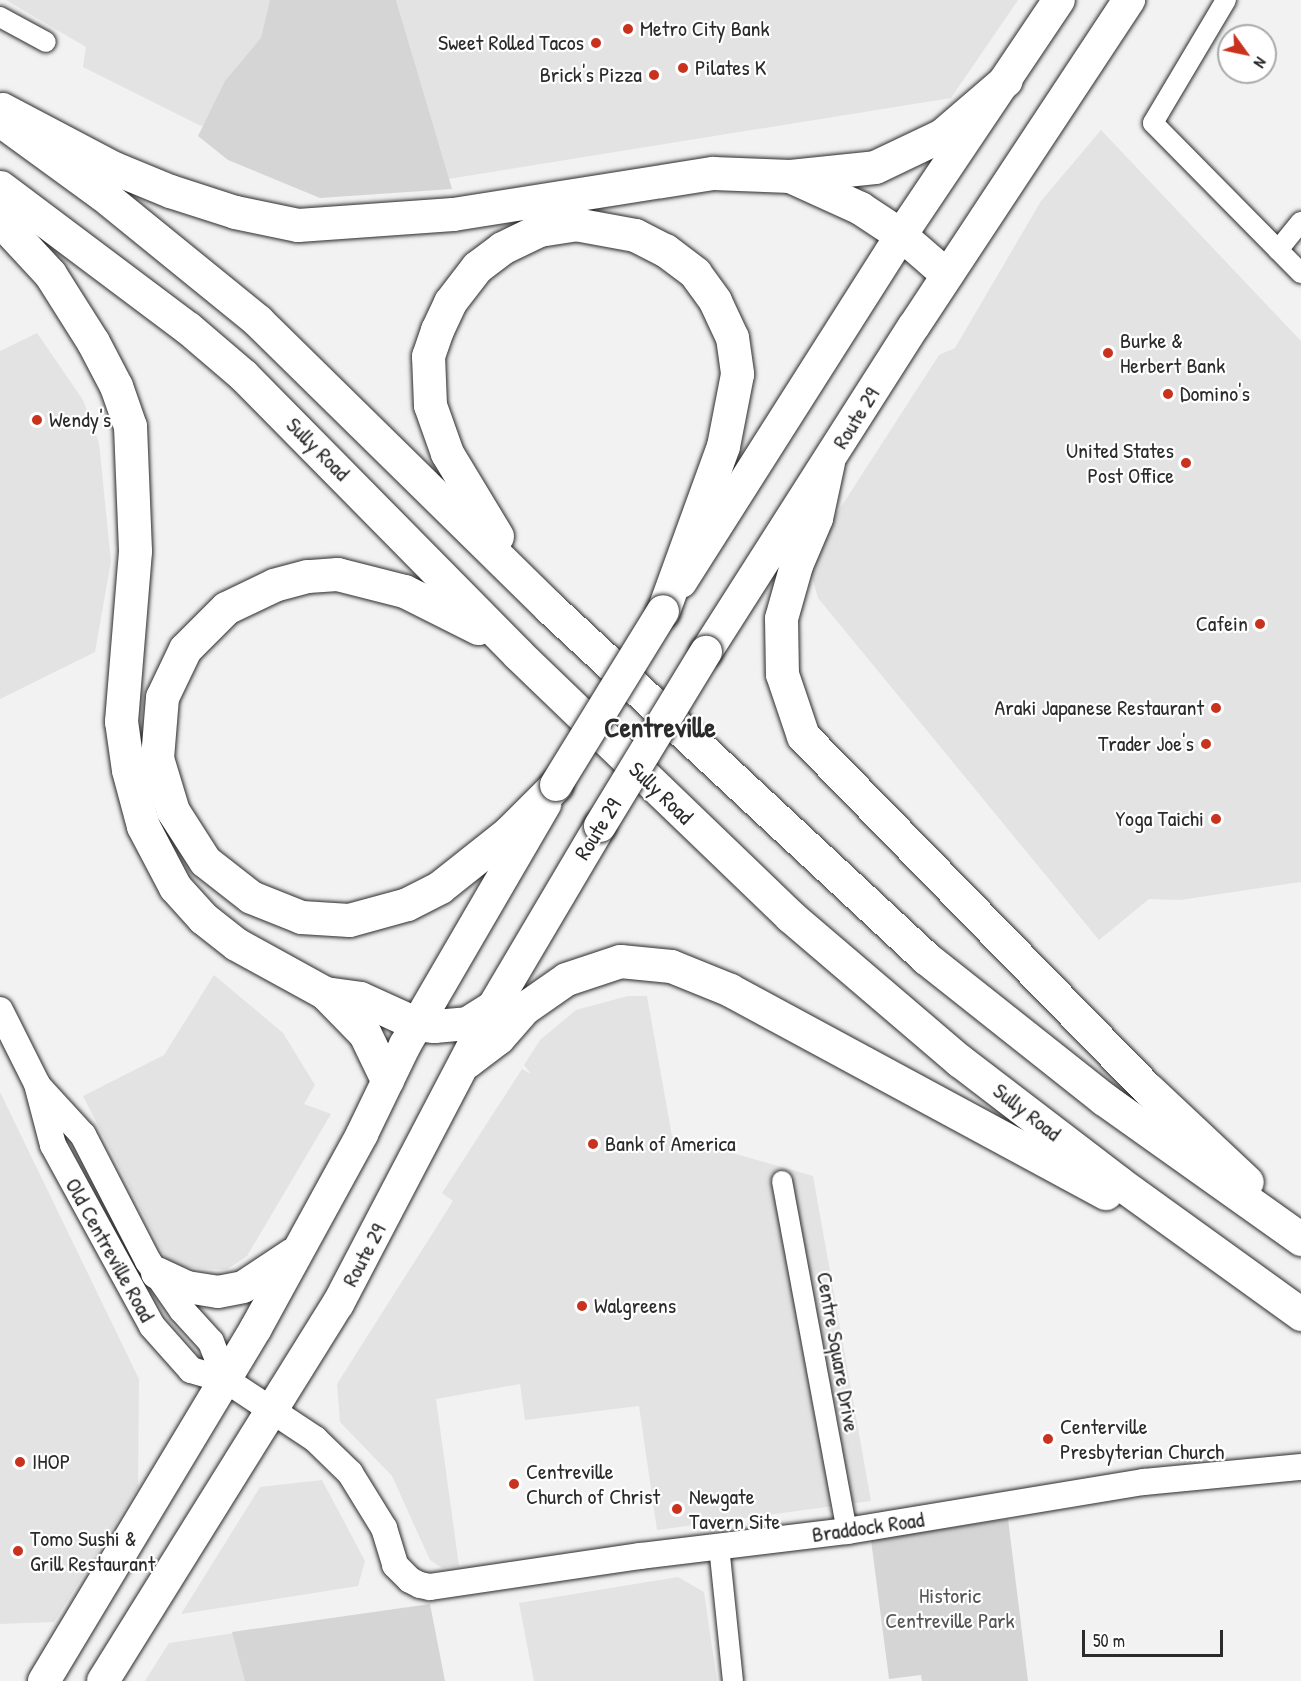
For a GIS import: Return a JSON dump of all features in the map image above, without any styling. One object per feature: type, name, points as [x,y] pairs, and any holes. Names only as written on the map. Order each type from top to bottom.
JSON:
[{"type":"highway","points":[[0,108],[114,168],[170,191],[235,212],[298,225],[453,214],[713,173],[790,176],[875,167],[899,159],[942,135],[1006,80]]},
{"type":"highway","points":[[0,120],[102,194],[258,321],[549,607],[926,958],[1104,1099],[1301,1239]]},
{"type":"highway","points":[[790,176],[860,208],[901,235]]},
{"type":"highway","name":"Sully Road","points":[[0,187],[188,328],[243,375],[518,654],[790,916],[960,1061],[1293,1309]]},
{"type":"highway","points":[[0,220],[50,274],[93,342],[116,386],[130,426],[135,551],[121,720],[128,770],[143,826],[175,887],[216,931],[325,993],[365,1034],[387,1080]]},
{"type":"highway","points":[[549,607],[479,510],[447,453],[430,405],[428,356],[450,302],[477,267],[502,248],[539,230],[575,224],[635,235],[664,250],[695,273],[715,301],[732,338],[737,374],[730,422],[663,611]]},
{"type":"highway","points":[[828,462],[816,518],[796,566],[781,618],[782,674],[803,736],[1149,1090],[1301,1228]]},
{"type":"highway","points":[[518,654],[438,605],[372,580],[337,574],[307,576],[274,585],[226,608],[181,657],[162,697],[157,758],[163,786],[187,837],[226,881],[251,897],[301,917],[349,920],[407,904],[440,887],[508,834],[556,785]]},
{"type":"highway","points":[[466,1062],[498,1038],[523,1010],[566,979],[620,961],[671,966],[730,990],[1054,1165],[1217,1258],[1293,1309]]},
{"type":"highway","points":[[325,993],[360,998],[417,1024],[448,1026],[467,1023],[493,1007]]},
{"type":"main road","points":[[45,1681],[226,1380],[301,1248],[417,1024],[556,785],[663,611],[901,235],[1059,0]]},
{"type":"main road","name":"Route 29","points":[[103,1681],[338,1304],[493,1007],[706,652],[947,275],[1129,0]]},
{"type":"main road","points":[[901,235],[947,275]]},
{"type":"main road","points":[[157,1273],[187,1287],[218,1292],[243,1287],[301,1248]]},
{"type":"street","points":[[1226,0],[1153,123],[1301,273]]},
{"type":"street","points":[[0,17],[46,42]]},
{"type":"street","points":[[1278,250],[1301,222]]},
{"type":"street","name":"Old Centreville Road","points":[[0,1010],[37,1084],[53,1145],[152,1326],[191,1370],[226,1380],[272,1410]]},
{"type":"street","name":"Old Centreville Road","points":[[37,1084],[83,1135],[157,1273],[182,1310],[211,1342],[226,1380]]},
{"type":"street","name":"Centre Square Drive","points":[[782,1181],[847,1531]]},
{"type":"street","name":"Braddock Road","points":[[272,1410],[315,1439],[350,1473],[384,1528],[395,1565],[410,1580],[430,1587],[719,1546],[847,1531],[1144,1482],[1301,1467]]},
{"type":"street","points":[[719,1546],[734,1681]]},
{"type":"shaded area","points":[[6,0],[384,0],[391,28],[201,126],[83,67],[86,47]]},
{"type":"shaded area","points":[[396,0],[1018,0],[951,98],[448,179]]},
{"type":"shaded area","points":[[1101,130],[1301,341],[1301,882],[1180,900],[1149,899],[1099,940],[818,598],[811,573],[830,524],[939,355],[955,348],[1041,201]]},
{"type":"shaded area","points":[[37,333],[83,400],[99,443],[111,561],[95,652],[0,699],[0,351]]},
{"type":"shaded area","points":[[214,975],[283,1033],[315,1085],[304,1104],[331,1114],[247,1256],[226,1270],[170,1266],[83,1096],[164,1055]]},
{"type":"shaded area","points":[[628,996],[647,996],[672,1136],[813,1176],[871,1501],[657,1530],[639,1406],[525,1420],[520,1384],[436,1399],[459,1566],[442,1568],[430,1560],[392,1476],[340,1422],[337,1384],[453,1201],[442,1193],[522,1069],[531,1074],[524,1065],[540,1040],[576,1010]]},
{"type":"shaded area","points":[[0,1092],[139,1379],[138,1487],[54,1622],[0,1624]]},
{"type":"shaded area","points":[[322,1480],[365,1561],[358,1586],[181,1614],[260,1487]]},
{"type":"shaded area","points":[[678,1577],[704,1592],[717,1681],[534,1681],[519,1603]]},
{"type":"shaded area","points":[[234,1633],[247,1681],[145,1681],[169,1643]]},
{"type":"green space","points":[[270,0],[396,0],[452,189],[320,198],[228,160],[198,136],[225,81],[261,38]]},
{"type":"green space","name":"Historic Centreville Park","points":[[1008,1519],[1028,1681],[922,1681],[921,1675],[889,1679],[871,1540]]},
{"type":"green space","points":[[430,1604],[445,1681],[245,1681],[232,1632]]},
{"type":"place","name":"Metro City Bank","points":[[628,29]]},
{"type":"place","name":"Sweet Rolled Tacos","points":[[596,43]]},
{"type":"place","name":"Pilates K","points":[[683,68]]},
{"type":"place","name":"Brick's Pizza","points":[[654,75]]},
{"type":"place","name":"Burke & Herbert Bank","points":[[1108,353]]},
{"type":"place","name":"Domino's","points":[[1168,394]]},
{"type":"place","name":"Wendy's","points":[[37,420]]},
{"type":"place","name":"United States Post Office","points":[[1186,463]]},
{"type":"place","name":"Cafein","points":[[1260,624]]},
{"type":"place","name":"Araki Japanese Restaurant","points":[[1216,708]]},
{"type":"place","name":"Trader Joe's","points":[[1206,744]]},
{"type":"place","name":"Yoga Taichi","points":[[1216,819]]},
{"type":"place","name":"Bank of America","points":[[593,1144]]},
{"type":"place","name":"Walgreens","points":[[582,1306]]},
{"type":"place","name":"Centerville Presbyterian Church","points":[[1048,1439]]},
{"type":"place","name":"IHOP","points":[[20,1462]]},
{"type":"place","name":"Centreville Church of Christ","points":[[514,1484]]},
{"type":"place","name":"Newgate Tavern Site","points":[[677,1509]]},
{"type":"place","name":"Tomo Sushi & Grill Restaurant","points":[[18,1551]]},
{"type":"district","name":"Centreville","points":[[660,727]]}]
